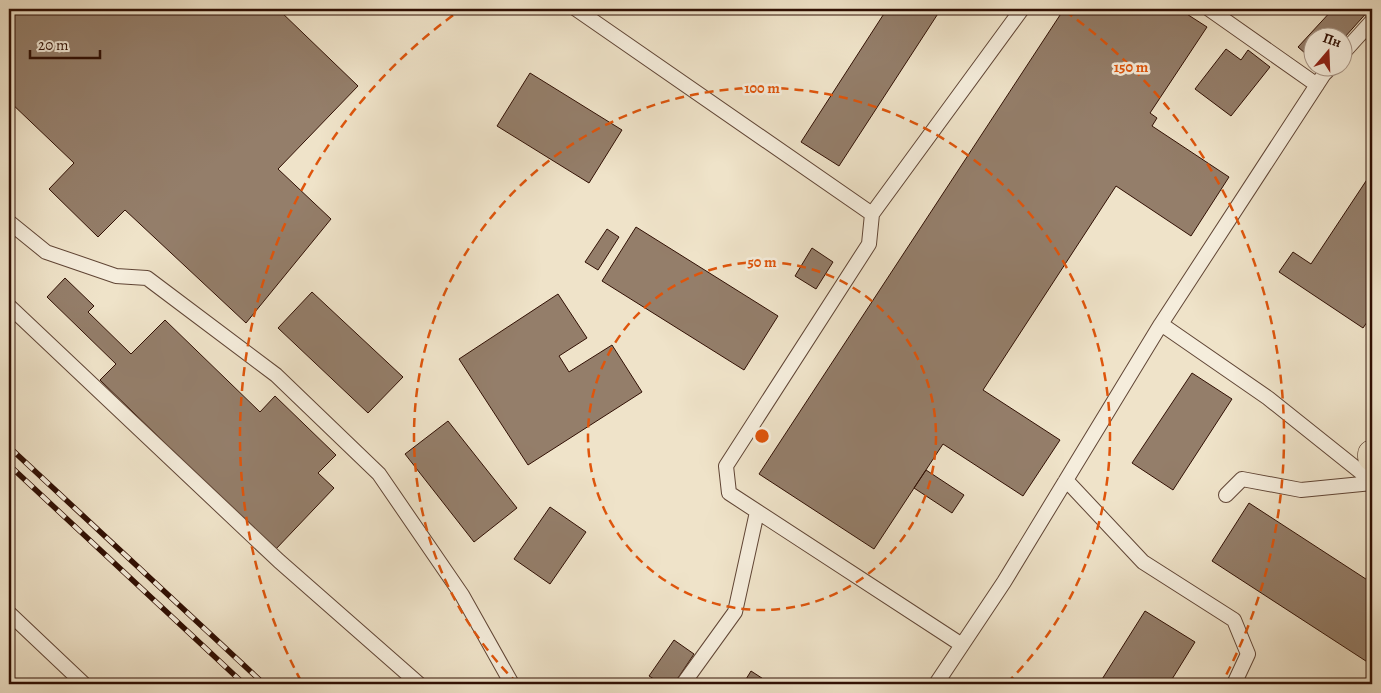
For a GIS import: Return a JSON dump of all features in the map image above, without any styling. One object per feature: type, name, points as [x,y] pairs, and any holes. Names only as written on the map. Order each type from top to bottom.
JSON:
[{"type":"lane","points":[[576,9],[872,214]]},
{"type":"lane","points":[[962,646],[729,493],[726,466],[868,244],[872,214],[1022,9]]},
{"type":"lane","points":[[1209,9],[1317,85]]},
{"type":"lane","points":[[1354,41],[1372,21]]},
{"type":"lane","points":[[936,684],[1004,582],[1161,324],[1322,78]]},
{"type":"lane","points":[[9,222],[46,252],[116,276],[147,278],[276,376],[379,474],[462,595],[512,684]]},
{"type":"lane","points":[[9,306],[280,561],[419,684]]},
{"type":"lane","points":[[1161,324],[1268,398],[1372,482]]},
{"type":"lane","points":[[1226,495],[1242,479],[1302,490],[1372,482]]},
{"type":"lane","points":[[1066,480],[1142,562],[1234,620],[1248,654],[1234,684]]},
{"type":"lane","points":[[683,684],[735,612],[757,512]]},
{"type":"lane","points":[[9,613],[84,684]]},
{"type":"building","points":[[9,9],[278,9],[358,86],[278,169],[331,219],[246,323],[125,210],[98,237],[49,189],[74,163],[9,101]]},
{"type":"building","points":[[887,9],[941,9],[839,166],[801,142]]},
{"type":"building","points":[[1064,9],[1179,9],[1207,27],[1150,113],[1157,118],[1152,126],[1229,177],[1191,236],[1116,186],[983,390],[1060,440],[1023,496],[943,444],[874,549],[759,474]]},
{"type":"building","points":[[1333,9],[1370,9],[1353,28],[1316,28]]},
{"type":"building","points":[[1304,40],[1304,52],[1298,47]]},
{"type":"building","points":[[1226,49],[1241,60],[1248,50],[1270,67],[1231,116],[1195,89]]},
{"type":"building","points":[[530,73],[622,130],[589,183],[497,126]]},
{"type":"building","points":[[1372,172],[1372,315],[1363,328],[1279,272],[1293,252],[1311,264]]},
{"type":"building","points":[[636,227],[778,316],[744,370],[602,281]]},
{"type":"building","points":[[607,229],[619,237],[598,270],[585,262]]},
{"type":"building","points":[[812,248],[833,262],[816,289],[795,276]]},
{"type":"building","points":[[65,278],[94,306],[88,312],[131,354],[165,320],[260,412],[275,396],[336,455],[318,473],[334,488],[275,550],[100,380],[116,364],[47,297]]},
{"type":"building","points":[[312,292],[403,377],[368,413],[278,328]]},
{"type":"building","points":[[558,294],[587,338],[559,356],[569,372],[612,345],[642,392],[528,465],[459,359]]},
{"type":"building","points":[[1192,373],[1232,399],[1173,490],[1132,463]]},
{"type":"building","points":[[448,421],[517,508],[474,542],[405,454]]},
{"type":"building","points":[[926,470],[964,495],[952,513],[914,488]]},
{"type":"building","points":[[1249,503],[1372,583],[1372,665],[1212,561]]},
{"type":"building","points":[[550,507],[586,532],[550,584],[514,559]]},
{"type":"building","points":[[1145,611],[1195,642],[1169,684],[1099,684]]},
{"type":"building","points":[[674,640],[694,654],[674,684],[662,684],[649,676]]},
{"type":"building","points":[[751,671],[771,684],[743,684]]},
{"type":"railway","points":[[9,447],[264,684]]},
{"type":"railway","points":[[9,465],[244,684]]}]
